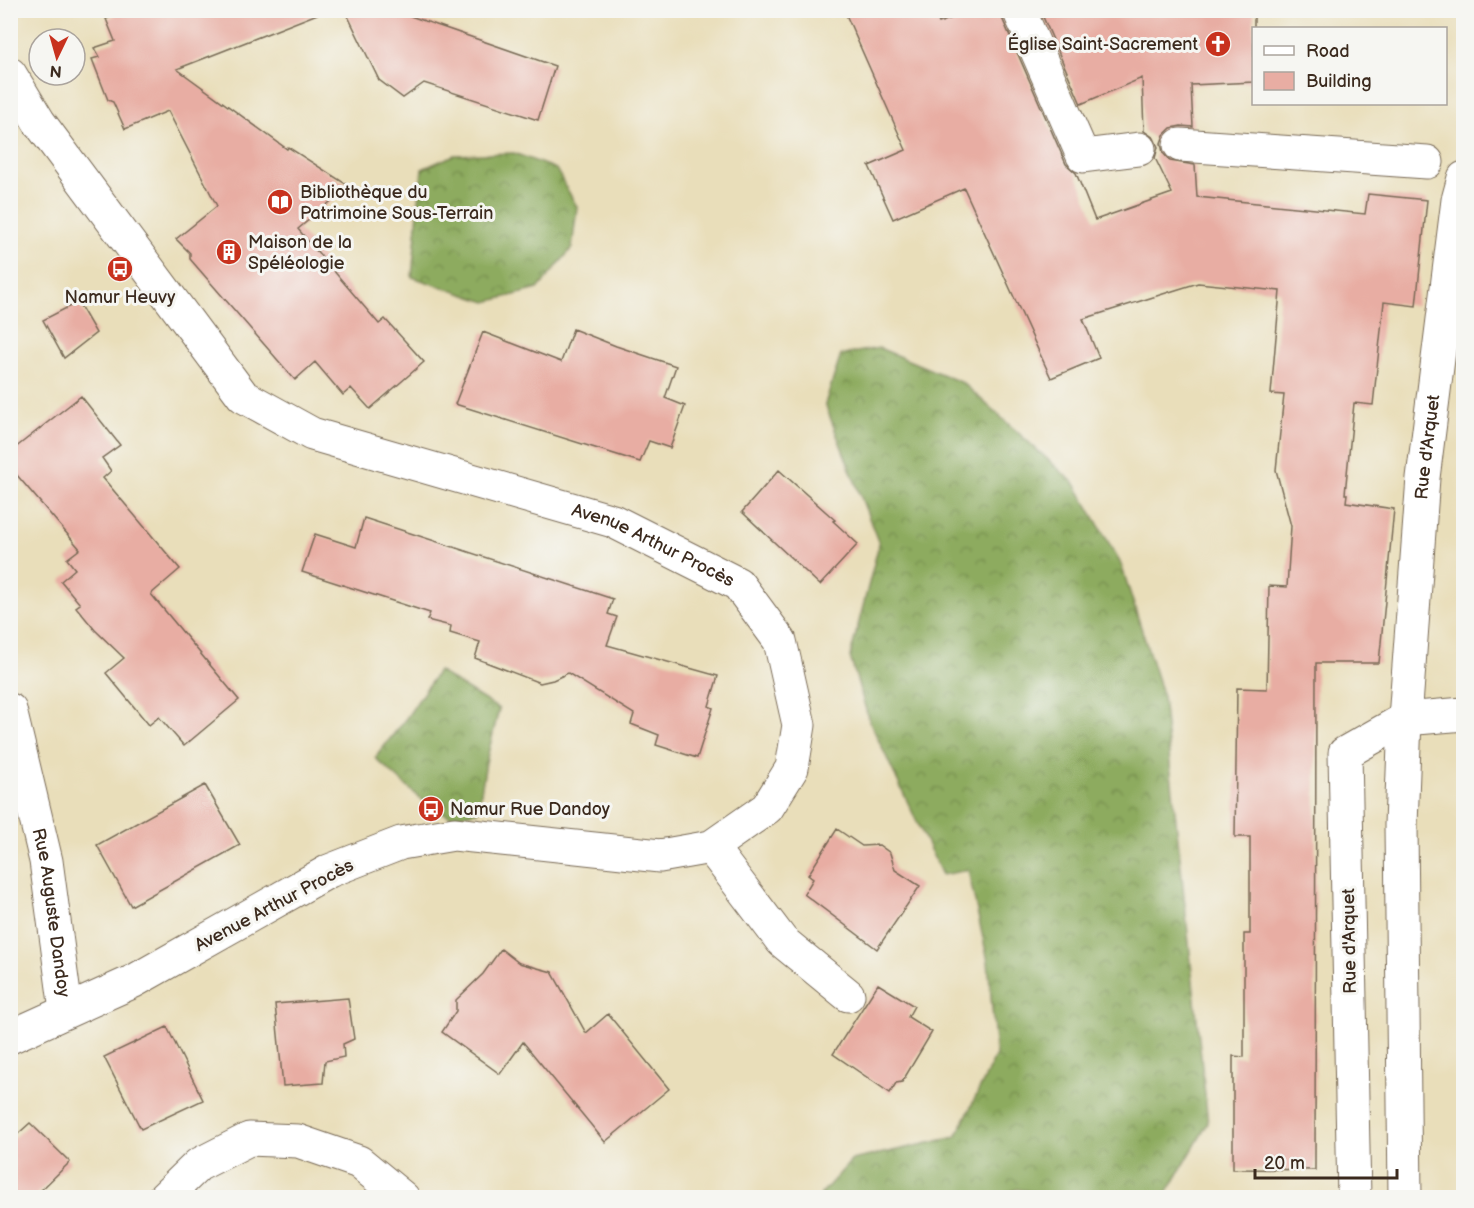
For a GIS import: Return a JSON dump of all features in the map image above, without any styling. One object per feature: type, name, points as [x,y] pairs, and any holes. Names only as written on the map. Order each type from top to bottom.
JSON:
[{"type":"street","points":[[1019,10],[1083,156],[1139,149]]},
{"type":"street","name":"Avenue Arthur Procès","points":[[10,74],[39,122],[243,396],[312,434],[613,521],[738,584],[780,641],[799,725],[792,768],[767,808],[711,847],[660,856],[454,834],[401,843],[329,871],[134,981],[10,1036]]},
{"type":"street","points":[[1180,145],[1427,162]]},
{"type":"street","name":"Rue d'Arquet","points":[[1406,1197],[1401,825],[1405,719],[1423,478],[1458,200],[1464,178]]},
{"type":"street","name":"Rue Auguste Dandoy","points":[[10,710],[46,861],[66,1010]]},
{"type":"street","points":[[1405,719],[1464,714]]},
{"type":"street","name":"Rue d'Arquet","points":[[1354,1197],[1345,753],[1405,719]]},
{"type":"street","points":[[711,847],[782,941],[848,995]]},
{"type":"street","points":[[164,1197],[198,1165],[249,1139],[298,1141],[359,1162],[403,1197]]},
{"type":"green space","points":[[514,153],[556,169],[577,207],[572,248],[538,289],[486,302],[412,277],[422,169],[454,155]]},
{"type":"green space","points":[[879,348],[963,383],[1075,484],[1121,564],[1163,697],[1208,1123],[1165,1197],[1060,1197],[1017,1189],[996,1198],[821,1197],[821,1194],[852,1160],[956,1137],[996,1055],[988,961],[968,870],[942,875],[869,720],[850,657],[879,544],[825,404],[841,355]]},
{"type":"green space","points":[[438,671],[499,709],[486,762],[478,811],[452,818],[421,799],[375,758],[407,717]]},
{"type":"building","points":[[127,10],[320,10],[320,13],[177,69],[287,149],[288,147],[349,186],[298,229],[379,324],[385,319],[424,362],[370,409],[351,388],[343,395],[315,362],[295,380],[190,259],[190,253],[176,239],[217,206],[168,111],[125,129],[113,102],[108,100],[92,59],[99,57],[94,48],[115,41],[106,19]]},
{"type":"building","points":[[345,10],[393,10],[555,66],[538,120],[424,83],[403,98],[379,80]]},
{"type":"building","points":[[844,10],[933,10],[939,23],[973,10],[1001,10],[1002,18],[1066,164],[1076,173],[1095,220],[1172,193],[1155,158],[1158,147],[1154,138],[1144,131],[1142,78],[1081,104],[1040,10],[1254,10],[1252,82],[1191,85],[1193,127],[1171,128],[1164,135],[1161,143],[1163,153],[1170,161],[1195,165],[1197,197],[1365,214],[1368,194],[1427,200],[1416,306],[1384,302],[1373,405],[1354,403],[1346,502],[1394,509],[1379,663],[1316,663],[1315,1170],[1233,1169],[1233,1056],[1244,1057],[1244,934],[1250,934],[1250,837],[1235,837],[1237,688],[1267,689],[1269,586],[1287,587],[1291,526],[1276,470],[1284,395],[1271,394],[1280,291],[1198,283],[1083,319],[1099,358],[1051,378],[964,188],[893,219],[869,166],[906,150]]},
{"type":"building","points":[[78,302],[96,333],[64,358],[43,320]]},
{"type":"building","points":[[573,329],[676,366],[665,398],[685,406],[670,448],[649,441],[640,462],[455,404],[483,332],[561,362]]},
{"type":"building","points":[[81,396],[120,445],[102,458],[111,471],[103,478],[180,569],[151,594],[239,700],[184,746],[159,717],[149,725],[106,673],[124,658],[95,630],[76,607],[80,604],[61,581],[75,569],[67,559],[80,549],[10,467],[10,452]]},
{"type":"building","points":[[779,470],[858,544],[820,585],[742,512]]},
{"type":"building","points":[[364,518],[613,599],[608,614],[617,617],[607,645],[718,676],[709,706],[713,708],[697,758],[656,745],[659,735],[631,724],[634,714],[568,673],[540,683],[475,658],[480,642],[450,633],[451,626],[427,620],[430,613],[302,572],[315,534],[356,547]]},
{"type":"building","points":[[205,785],[240,845],[131,906],[97,845]]},
{"type":"building","points":[[837,829],[862,846],[879,845],[890,853],[895,870],[920,886],[877,949],[804,894],[813,879],[808,875]]},
{"type":"building","points":[[501,949],[519,963],[552,972],[586,1033],[608,1014],[669,1089],[605,1142],[523,1042],[500,1074],[442,1032],[456,1011],[456,1000],[483,974]]},
{"type":"building","points":[[878,984],[914,1006],[908,1017],[932,1032],[902,1082],[896,1083],[890,1093],[833,1054]]},
{"type":"building","points":[[348,998],[354,1039],[343,1044],[344,1057],[325,1061],[323,1083],[283,1086],[275,1004]]},
{"type":"building","points":[[167,1027],[203,1100],[141,1129],[104,1057]]},
{"type":"building","points":[[30,1123],[70,1162],[34,1197],[10,1197],[10,1141]]},
{"type":"place","name":"Église Saint-Sacrement","points":[[1218,44]]},
{"type":"place","name":"Bibliothèque du Patrimoine Sous-Terrain","points":[[280,202]]},
{"type":"place","name":"Maison de la Spéléologie","points":[[229,252]]},
{"type":"place","name":"Namur Heuvy","points":[[120,269]]},
{"type":"place","name":"Namur Rue Dandoy","points":[[431,809]]}]
